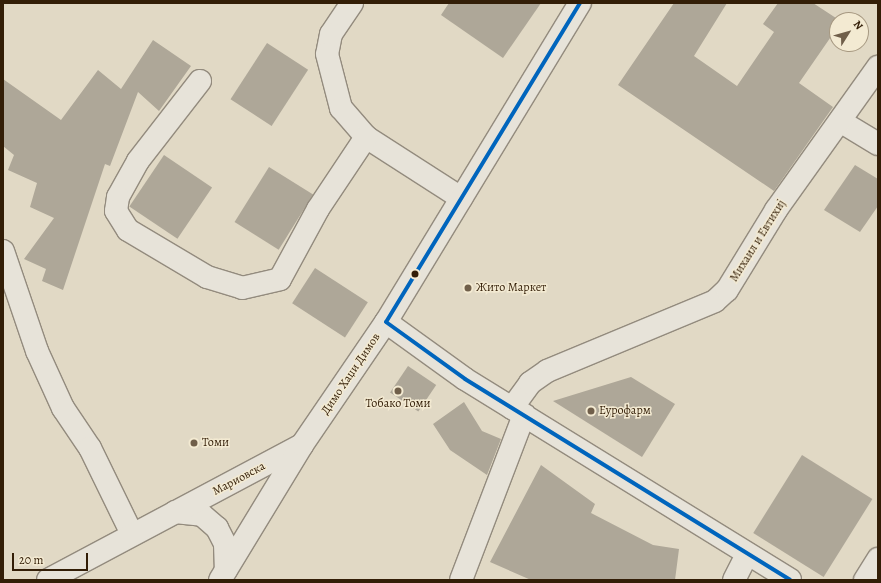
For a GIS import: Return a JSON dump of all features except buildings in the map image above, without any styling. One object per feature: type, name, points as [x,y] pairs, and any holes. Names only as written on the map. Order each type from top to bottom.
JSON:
[{"type":"street","points":[[352,3],[331,34],[327,54],[341,108],[366,137],[461,198]]},
{"type":"street","name":"Димо Хаџи Димов","points":[[223,575],[302,445],[386,322],[580,3]]},
{"type":"street","name":"Михаил и Евтихиј","points":[[462,580],[518,411],[530,383],[547,370],[715,301],[727,290],[748,262],[776,210],[878,67]]},
{"type":"street","points":[[200,81],[138,162],[118,197],[116,211],[128,230],[207,278],[242,288],[280,279],[318,209],[366,137]]},
{"type":"street","points":[[840,121],[878,144]]},
{"type":"street","points":[[3,252],[36,351],[63,408],[90,448],[132,534]]},
{"type":"street","points":[[386,322],[518,411],[747,555],[790,580]]},
{"type":"street","name":"Мариовска","points":[[48,580],[302,445]]},
{"type":"street","points":[[175,512],[202,515],[217,528],[225,544],[223,575]]},
{"type":"street","points":[[734,580],[747,555]]},
{"type":"street","points":[[865,580],[878,559]]},
{"type":"transit line","points":[[580,3],[386,322],[465,379],[790,580]]},
{"type":"place","name":"Жито Маркет","points":[[468,288]]},
{"type":"place","name":"Тобако Томи","points":[[398,391]]},
{"type":"place","name":"Еурофарм","points":[[591,411]]},
{"type":"place","name":"Томи","points":[[194,443]]}]
